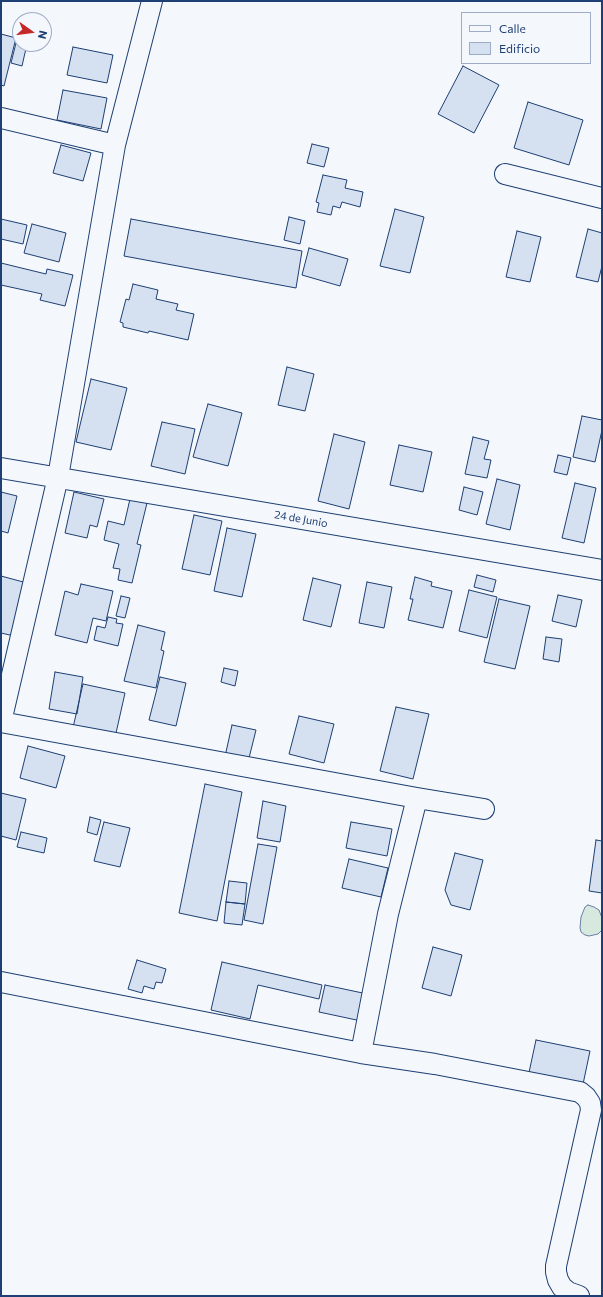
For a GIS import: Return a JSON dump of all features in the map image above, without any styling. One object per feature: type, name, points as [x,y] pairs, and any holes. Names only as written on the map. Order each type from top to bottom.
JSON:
[{"type":"street","points":[[152,1],[115,145],[58,477],[1,722],[484,809]]},
{"type":"street","points":[[1,118],[115,145]]},
{"type":"street","points":[[505,174],[602,198]]},
{"type":"street","name":"24 de Junio","points":[[1,468],[602,570]]},
{"type":"street","points":[[361,1053],[388,914],[417,798]]},
{"type":"street","points":[[1,982],[361,1053],[435,1064],[580,1092],[590,1103],[591,1110],[556,1266],[558,1280],[562,1286],[568,1292],[579,1296]]},
{"type":"shaded area","points":[[588,905],[599,910],[602,918],[602,930],[598,934],[589,936],[581,932],[580,928],[581,917],[585,907]]},
{"type":"building","points":[[1,34],[12,37],[12,52],[4,86],[1,85]]},
{"type":"building","points":[[73,47],[113,55],[107,83],[67,75]]},
{"type":"building","points":[[14,52],[25,52],[22,66],[11,63]]},
{"type":"building","points":[[463,66],[499,85],[474,133],[438,114]]},
{"type":"building","points":[[63,90],[107,98],[101,129],[57,120]]},
{"type":"building","points":[[528,102],[583,120],[569,165],[514,148]]},
{"type":"building","points":[[312,144],[329,148],[324,167],[307,163]]},
{"type":"building","points":[[61,145],[91,153],[83,181],[53,173]]},
{"type":"building","points":[[323,175],[347,180],[345,188],[363,192],[360,207],[342,202],[340,208],[333,206],[331,215],[317,212],[319,203],[316,202]]},
{"type":"building","points":[[395,209],[424,217],[410,273],[380,266]]},
{"type":"building","points":[[289,217],[305,221],[300,244],[284,240]]},
{"type":"building","points":[[1,219],[27,225],[23,244],[1,239]]},
{"type":"building","points":[[131,219],[302,251],[296,288],[124,256]]},
{"type":"building","points":[[32,224],[66,233],[59,262],[24,253]]},
{"type":"building","points":[[588,229],[602,233],[602,266],[598,282],[576,277]]},
{"type":"building","points":[[517,231],[541,237],[530,282],[506,277]]},
{"type":"building","points":[[309,248],[348,259],[340,286],[302,275]]},
{"type":"building","points":[[1,263],[46,274],[47,269],[73,275],[65,306],[40,300],[42,294],[1,285]]},
{"type":"building","points":[[133,284],[158,290],[156,299],[178,304],[176,310],[194,314],[188,340],[123,327],[123,323],[120,322],[126,299],[129,300]]},
{"type":"building","points":[[287,367],[314,374],[305,411],[278,405]]},
{"type":"building","points":[[91,379],[127,388],[111,450],[76,442]]},
{"type":"building","points":[[208,404],[242,413],[228,466],[193,457]]},
{"type":"building","points":[[582,416],[602,420],[602,430],[595,462],[573,457]]},
{"type":"building","points":[[162,422],[195,429],[185,474],[151,466]]},
{"type":"building","points":[[334,434],[365,442],[349,509],[318,501]]},
{"type":"building","points":[[473,437],[489,441],[484,459],[491,460],[487,478],[465,474]]},
{"type":"building","points":[[399,445],[432,452],[423,492],[390,485]]},
{"type":"building","points":[[558,455],[571,458],[567,475],[554,472]]},
{"type":"building","points":[[497,479],[520,485],[510,530],[486,524]]},
{"type":"building","points":[[575,483],[596,488],[584,543],[562,538]]},
{"type":"building","points":[[464,487],[483,492],[477,515],[459,510]]},
{"type":"building","points":[[1,492],[17,496],[8,533],[1,531]]},
{"type":"building","points":[[74,492],[104,499],[97,527],[90,525],[87,538],[65,533]]},
{"type":"building","points":[[130,499],[147,503],[137,544],[141,545],[132,583],[118,580],[120,569],[113,568],[119,544],[104,540],[108,521],[124,525]]},
{"type":"building","points":[[194,515],[222,521],[210,575],[182,569]]},
{"type":"building","points":[[227,528],[256,534],[242,597],[214,591]]},
{"type":"building","points":[[477,575],[496,580],[493,592],[474,587]]},
{"type":"building","points":[[1,576],[27,583],[14,636],[1,633]]},
{"type":"building","points":[[415,577],[432,582],[431,586],[452,591],[443,628],[408,620],[413,599],[410,599]]},
{"type":"building","points":[[313,578],[341,585],[331,627],[303,620]]},
{"type":"building","points":[[367,582],[392,587],[384,628],[359,623]]},
{"type":"building","points":[[81,584],[113,591],[106,621],[93,618],[87,643],[55,635],[65,591],[78,595]]},
{"type":"building","points":[[469,590],[497,597],[487,638],[459,631]]},
{"type":"building","points":[[558,595],[582,600],[576,627],[552,621]]},
{"type":"building","points":[[121,596],[130,598],[125,618],[116,616]]},
{"type":"building","points":[[499,599],[530,606],[515,669],[484,662]]},
{"type":"building","points":[[108,617],[117,619],[116,623],[123,624],[118,646],[94,640],[97,626],[105,628]]},
{"type":"building","points":[[138,625],[165,632],[161,650],[164,651],[156,688],[124,681]]},
{"type":"building","points":[[546,637],[562,639],[559,662],[543,659]]},
{"type":"building","points":[[224,668],[238,671],[235,686],[221,682]]},
{"type":"building","points":[[55,672],[83,677],[77,714],[49,709]]},
{"type":"building","points":[[160,677],[186,683],[176,726],[149,720]]},
{"type":"building","points":[[83,684],[125,693],[114,742],[72,732]]},
{"type":"building","points":[[396,707],[429,714],[413,779],[380,771]]},
{"type":"building","points":[[299,716],[334,724],[324,763],[289,754]]},
{"type":"building","points":[[232,725],[256,730],[247,766],[224,761]]},
{"type":"building","points":[[28,746],[65,756],[56,788],[20,778]]},
{"type":"building","points":[[205,784],[242,792],[217,921],[179,913]]},
{"type":"building","points":[[1,793],[26,799],[16,840],[1,836]]},
{"type":"building","points":[[263,801],[286,806],[280,842],[257,838]]},
{"type":"building","points":[[90,817],[101,820],[97,835],[87,832]]},
{"type":"building","points":[[104,822],[130,828],[120,867],[94,861]]},
{"type":"building","points":[[351,822],[392,829],[387,856],[346,848]]},
{"type":"building","points":[[21,832],[47,838],[44,853],[17,847]]},
{"type":"building","points":[[596,840],[602,841],[602,893],[589,891]]},
{"type":"building","points":[[258,844],[277,847],[263,924],[244,920]]},
{"type":"building","points":[[455,853],[483,860],[470,910],[451,905],[445,890]]},
{"type":"building","points":[[349,859],[388,868],[381,897],[342,888]]},
{"type":"building","points":[[229,881],[247,883],[245,904],[226,902]]},
{"type":"building","points":[[226,902],[245,904],[242,925],[224,923]]},
{"type":"building","points":[[433,947],[462,955],[451,996],[422,988]]},
{"type":"building","points":[[137,960],[166,969],[162,983],[156,982],[154,989],[144,986],[142,993],[128,989]]},
{"type":"building","points":[[222,962],[322,985],[319,999],[258,985],[250,1019],[211,1010]]},
{"type":"building","points":[[325,985],[372,995],[366,1022],[319,1012]]},
{"type":"building","points":[[536,1040],[590,1051],[582,1089],[528,1077]]}]
